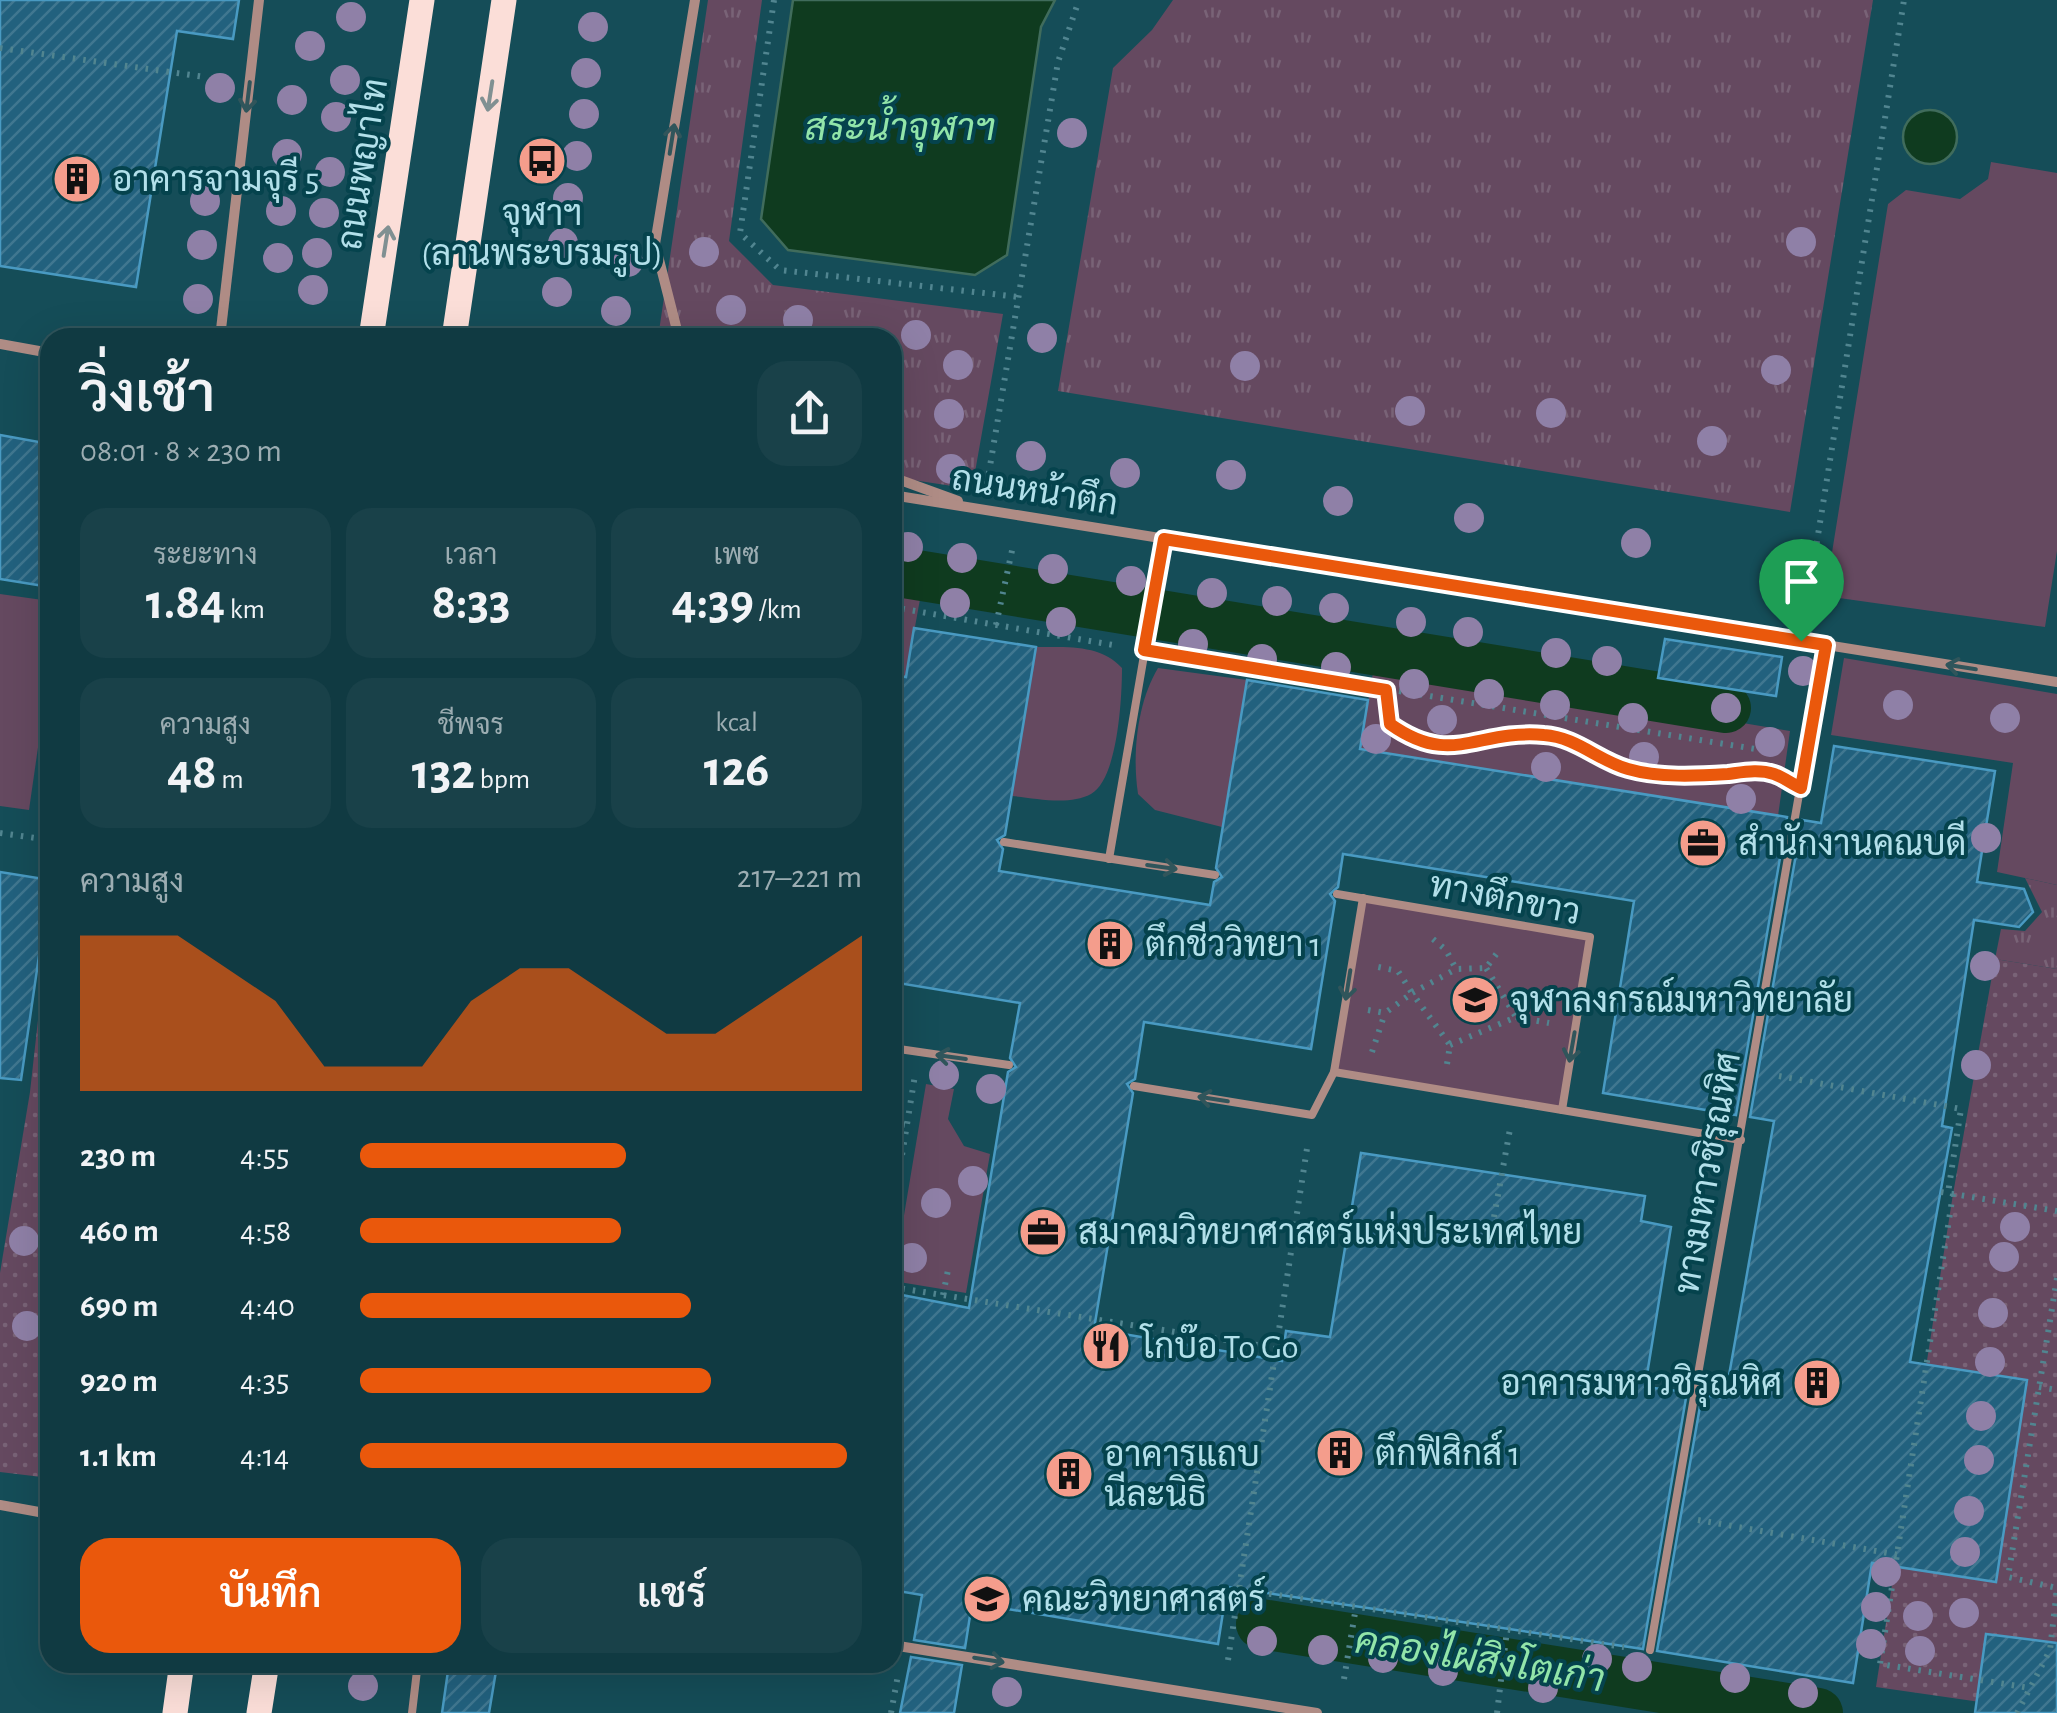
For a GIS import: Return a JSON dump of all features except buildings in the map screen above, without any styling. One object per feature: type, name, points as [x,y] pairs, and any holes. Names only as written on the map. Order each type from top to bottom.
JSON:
[{"type":"main road","name":"ถนนพญาไท","points":[[373,328],[422,0]]},
{"type":"main road","points":[[455,328],[504,0]]},
{"type":"main road","points":[[175,1713],[180,1673]]},
{"type":"main road","points":[[259,1713],[265,1673]]},
{"type":"street","points":[[221,328],[259,0]]},
{"type":"street","points":[[676,328],[655,244],[695,0]]},
{"type":"street","points":[[0,344],[40,351]]},
{"type":"street","points":[[902,481],[983,509]]},
{"type":"street","name":"ถนนหน้าตึก","points":[[902,497],[2057,682]]},
{"type":"street","points":[[0,1505],[40,1513]]},
{"type":"street","points":[[902,1646],[1318,1713]]},
{"type":"lane","points":[[1109,860],[1164,539]]},
{"type":"lane","name":"ทางมหาวชิรุณหิศ","points":[[1650,1650],[1826,645]]},
{"type":"lane","points":[[1004,842],[1215,875]]},
{"type":"lane","name":"ทางตึกขาว","points":[[1337,894],[1590,937],[1562,1110]]},
{"type":"lane","points":[[1134,1086],[1312,1115],[1334,1072],[1362,898]]},
{"type":"lane","points":[[902,1049],[1009,1065]]},
{"type":"lane","points":[[1334,1072],[1741,1140]]},
{"type":"lane","points":[[412,1713],[417,1673]]},
{"type":"path","points":[[774,0],[740,233],[780,270],[1019,297]]},
{"type":"path","points":[[983,509],[1058,62],[1079,0]]},
{"type":"path","points":[[1801,641],[1904,0]]},
{"type":"path","points":[[0,48],[205,77]]},
{"type":"path","points":[[996,626],[1013,546]]},
{"type":"path","points":[[902,609],[1806,757]]},
{"type":"path","points":[[1386,690],[1390,724],[1412,739],[1440,749],[1517,734],[1548,735],[1575,742],[1628,769],[1658,774],[1753,770],[1774,774],[1801,788]]},
{"type":"path","points":[[0,832],[40,838]]},
{"type":"path","points":[[1486,968],[1518,925]]},
{"type":"path","points":[[1352,962],[1398,971],[1450,1045],[1443,1090]]},
{"type":"path","points":[[1364,1077],[1385,1013],[1456,969],[1486,968]]},
{"type":"path","points":[[1450,1045],[1516,1017],[1486,968]]},
{"type":"path","points":[[1345,1006],[1385,1013]]},
{"type":"path","points":[[902,1160],[919,1052]]},
{"type":"path","points":[[1753,1071],[1961,1109],[1880,1664],[2030,1688]]},
{"type":"path","points":[[1494,1217],[1515,1102]]},
{"type":"path","points":[[1228,1660],[1312,1115]]},
{"type":"path","points":[[902,1125],[908,1126]]},
{"type":"path","points":[[1947,1193],[2057,1211]]},
{"type":"path","points":[[943,1296],[948,1270]]},
{"type":"path","points":[[2017,1713],[2050,1650],[2054,1634],[2057,1589],[2008,1577],[2057,1278]]},
{"type":"path","points":[[902,1289],[1276,1348]]},
{"type":"path","points":[[2039,1387],[2057,1390]]},
{"type":"path","points":[[1674,1516],[1898,1555]]},
{"type":"path","points":[[1238,1590],[1355,1612],[1650,1650]]},
{"type":"path","points":[[1344,1679],[1355,1612]]},
{"type":"path","points":[[1498,1713],[1507,1630]]},
{"type":"path","points":[[891,1713],[898,1673]]},
{"type":"green space","points":[[708,0],[762,0],[729,241],[773,285],[1003,314],[972,489],[902,478],[902,328],[659,328]]},
{"type":"green space","points":[[1173,0],[1873,0],[1790,512],[1058,391],[1113,68],[1152,30]]},
{"type":"green space","points":[[1991,162],[2057,173],[2057,551],[2045,627],[1825,596],[1888,204],[1906,190],[1960,199],[1988,179]]},
{"type":"green space","points":[[902,585],[922,588],[906,677],[902,676]]},
{"type":"green space","points":[[0,594],[40,600],[40,734],[29,810],[0,806]]},
{"type":"green space","points":[[1036,647],[1093,651],[1122,668],[1113,755],[1100,785],[1082,798],[1012,796]]},
{"type":"green space","points":[[1844,658],[2057,694],[2057,885],[1997,872],[2013,763],[1831,735]]},
{"type":"green space","points":[[1375,661],[1790,731],[1778,816],[1360,749]]},
{"type":"green space","points":[[1158,668],[1247,680],[1222,827],[1155,810],[1138,794],[1138,729],[1145,697]]},
{"type":"green space","points":[[2025,878],[2057,885],[2057,969],[1995,959],[2001,929],[2025,931],[2042,912]]},
{"type":"green space","points":[[1363,898],[1590,937],[1562,1110],[1334,1072]]},
{"type":"green space","points":[[1995,959],[2057,969],[2057,1713],[1876,1687],[1953,1194]]},
{"type":"green space","points":[[40,1002],[40,1477],[0,1472],[0,1273],[30,1092]]},
{"type":"green space","points":[[926,1084],[954,1089],[948,1119],[964,1146],[990,1154],[966,1293],[902,1282],[902,1227]]},
{"type":"water","name":"สระน้ำจุฬาฯ","points":[[793,0],[1055,0],[1041,27],[1007,255],[975,275],[788,250],[761,219]]},
{"type":"water","points":[[1930,110],[1949,118],[1957,137],[1949,156],[1930,164],[1911,156],[1903,137],[1911,118]]},
{"type":"waterway","points":[[902,573],[1726,708]]},
{"type":"waterway","name":"คลองไผ่สิงโตเก่า","points":[[1261,1624],[1818,1713]]},
{"type":"place","name":"จุฬาฯ (ลานพระบรมรูป)","points":[[542,161]]},
{"type":"place","name":"อาคารจามจุรี 5","points":[[77,179]]},
{"type":"place","name":"สำนักงานคณบดี","points":[[1703,843]]},
{"type":"place","name":"ตึกชีววิทยา 1","points":[[1110,944]]},
{"type":"place","name":"จุฬาลงกรณ์มหาวิทยาลัย","points":[[1475,1000]]},
{"type":"place","name":"สมาคมวิทยาศาสตร์แห่งประเทศไทย","points":[[1043,1232]]},
{"type":"place","name":"โกบ๊อ To Go","points":[[1106,1346]]},
{"type":"place","name":"อาคารมหาวชิรุณหิศ","points":[[1817,1383]]},
{"type":"place","name":"ตึกฟิสิกส์ 1","points":[[1340,1453]]},
{"type":"place","name":"อาคารแถบ นีละนิธิ","points":[[1069,1474]]},
{"type":"place","name":"คณะวิทยาศาสตร์","points":[[987,1599]]},
{"type":"route","points":[[1164,539],[1801,641],[1826,645],[1801,788],[1774,774],[1753,770],[1658,774],[1628,769],[1575,742],[1548,735],[1483,738],[1440,749],[1412,739],[1390,724],[1386,690],[1144,650],[1164,539]]}]
